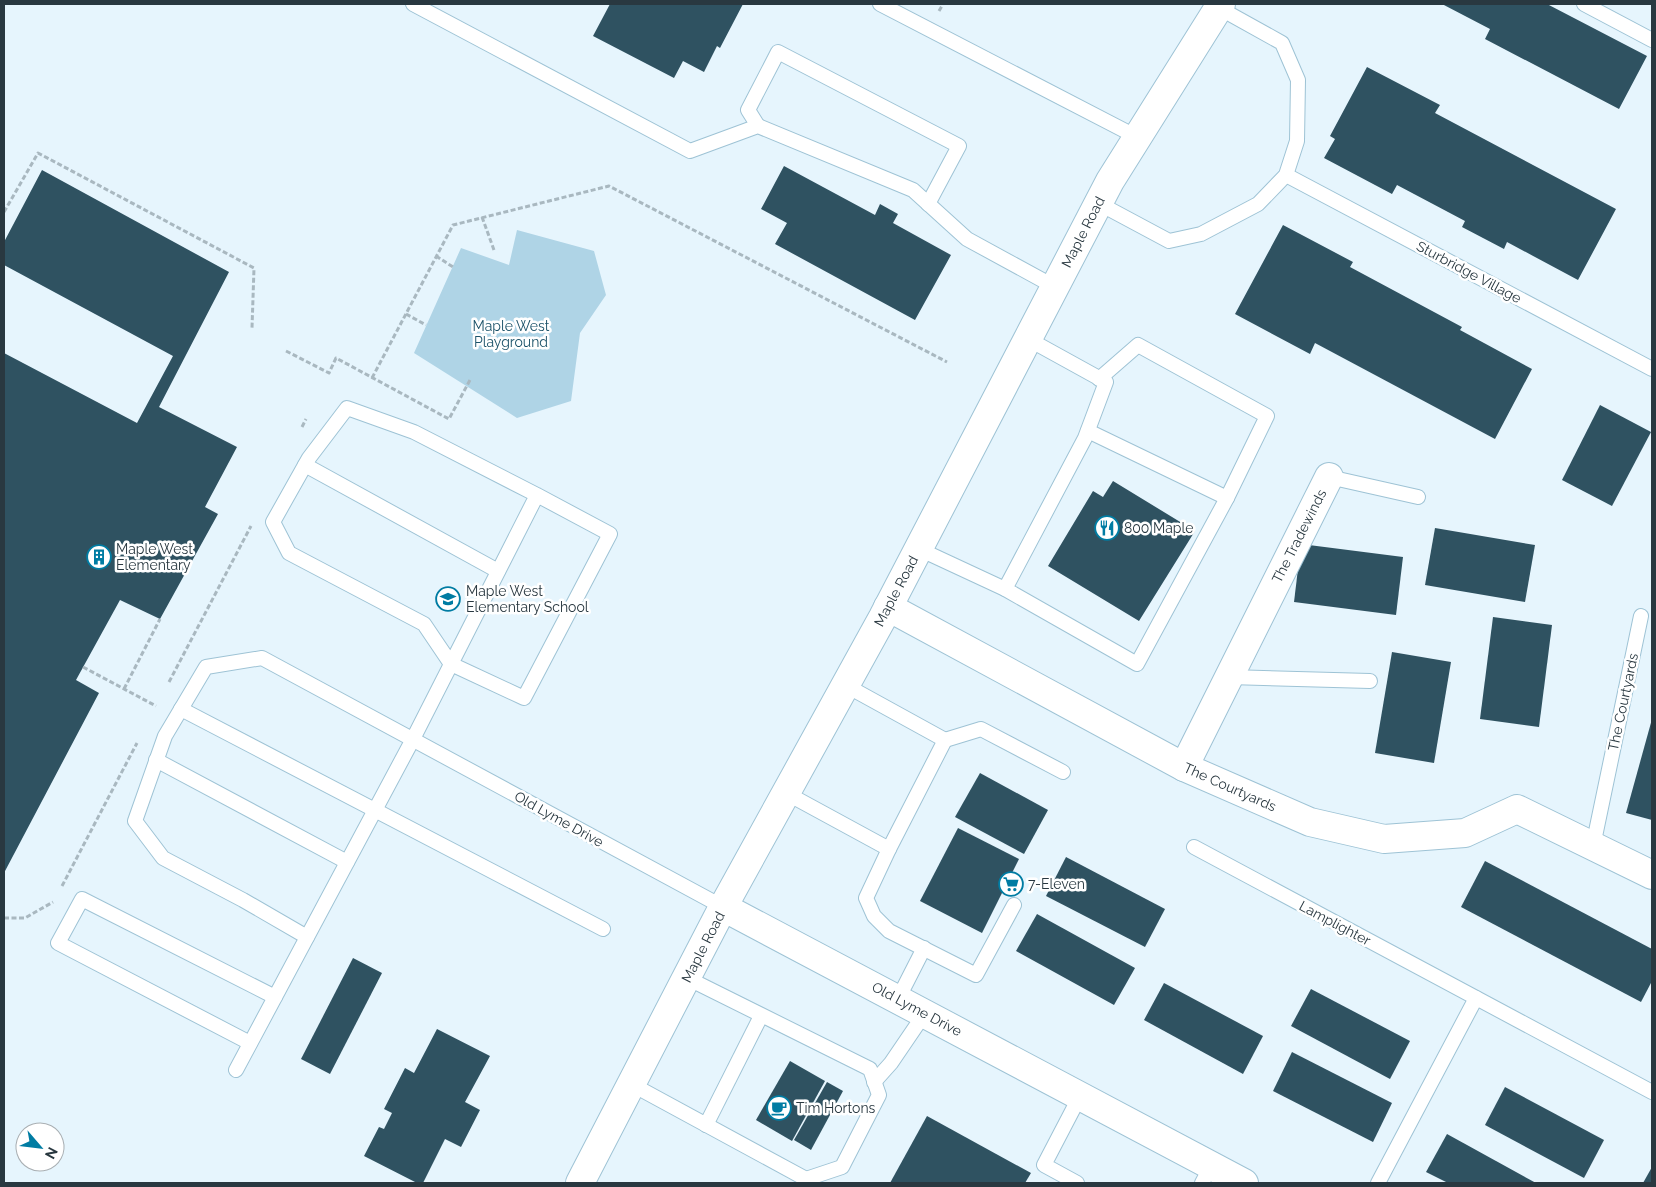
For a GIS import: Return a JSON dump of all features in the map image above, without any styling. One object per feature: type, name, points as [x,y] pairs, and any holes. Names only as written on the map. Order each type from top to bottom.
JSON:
[{"type":"street","name":"Maple Road","points":[[580,1183],[723,907],[888,607],[1098,203],[1137,137],[1220,6]]},
{"type":"street","name":"The Tradewinds","points":[[1184,767],[1329,477]]},
{"type":"street","name":"The Courtyards","points":[[888,607],[1184,767],[1310,822],[1384,839],[1465,832],[1517,809],[1652,876]]},
{"type":"street","name":"Old Lyme Drive","points":[[723,907],[1080,1096],[1207,1174],[1244,1183]]},
{"type":"lane","points":[[413,4],[690,151],[758,126]]},
{"type":"lane","points":[[880,4],[1137,137]]},
{"type":"lane","points":[[1584,4],[1652,40]]},
{"type":"lane","points":[[1098,203],[1169,240],[1201,234],[1258,204],[1286,175],[1298,141],[1298,80],[1282,43],[1220,6]]},
{"type":"lane","points":[[928,204],[958,146],[778,52],[748,110],[758,126],[913,190],[928,204],[967,239],[1055,287]]},
{"type":"lane","name":"Sturbridge Village","points":[[1286,175],[1652,369]]},
{"type":"lane","points":[[1005,589],[1088,431],[1106,382],[1028,339]]},
{"type":"lane","points":[[918,549],[1005,589],[1137,664],[1228,498],[1267,416],[1138,345],[1099,379]]},
{"type":"lane","points":[[347,408],[414,432],[610,534],[524,698],[451,664],[424,624],[289,553],[273,522],[305,466],[347,408]]},
{"type":"lane","points":[[1088,431],[1228,498]]},
{"type":"lane","points":[[305,466],[498,571]]},
{"type":"lane","name":"The Tradewinds","points":[[1329,477],[1418,497]]},
{"type":"lane","points":[[236,1070],[413,739],[537,495]]},
{"type":"lane","name":"The Courtyards","points":[[1593,846],[1641,616]]},
{"type":"lane","name":"Old Lyme Drive","points":[[306,937],[243,900],[162,858],[134,821],[165,736],[206,667],[262,658],[723,907]]},
{"type":"lane","points":[[1229,677],[1370,681]]},
{"type":"lane","points":[[845,685],[946,740]]},
{"type":"lane","points":[[182,709],[603,929]]},
{"type":"lane","points":[[1014,906],[976,975],[889,931],[874,916],[866,898],[889,849],[946,740],[981,729],[1063,772]]},
{"type":"lane","points":[[156,760],[347,862]]},
{"type":"lane","points":[[786,793],[889,849]]},
{"type":"lane","name":"Lamplighter","points":[[1194,847],[1652,1092]]},
{"type":"lane","points":[[250,1043],[58,943],[82,899],[275,997]]},
{"type":"lane","points":[[898,999],[924,948]]},
{"type":"lane","points":[[631,1084],[806,1179],[842,1168],[879,1095],[870,1069],[687,978]]},
{"type":"lane","points":[[1378,1183],[1476,998]]},
{"type":"lane","points":[[874,1082],[891,1063],[925,1013]]},
{"type":"lane","points":[[706,1125],[761,1016]]},
{"type":"lane","points":[[1077,1183],[1044,1165],[1080,1096]]},
{"type":"path","points":[[4,212],[38,153],[254,268],[252,328]]},
{"type":"path","points":[[372,378],[453,225],[609,186],[947,362]]},
{"type":"path","points":[[482,217],[494,250]]},
{"type":"path","points":[[436,256],[453,267]]},
{"type":"path","points":[[406,314],[426,325]]},
{"type":"path","points":[[286,351],[329,373],[336,358],[449,419],[470,380]]},
{"type":"path","points":[[302,428],[306,419]]},
{"type":"path","points":[[165,688],[252,523]]},
{"type":"path","points":[[124,689],[160,619]]},
{"type":"path","points":[[83,667],[156,706]]},
{"type":"path","points":[[152,714],[161,697]]},
{"type":"path","points":[[4,918],[25,918],[53,903],[138,740]]},
{"type":"green space","name":"Maple West Playground","points":[[517,230],[594,251],[606,295],[580,333],[571,401],[517,418],[414,353],[461,248],[509,265]]},
{"type":"building","points":[[610,4],[743,4],[720,48],[717,46],[704,72],[683,61],[674,78],[593,36]]},
{"type":"building","points":[[1442,4],[1547,4],[1647,56],[1619,109],[1485,39],[1490,29]]},
{"type":"building","points":[[1367,67],[1440,105],[1435,113],[1616,209],[1578,280],[1507,242],[1504,249],[1462,227],[1465,221],[1397,185],[1392,194],[1324,158],[1335,139],[1330,136]]},
{"type":"building","points":[[784,166],[875,215],[880,204],[898,214],[893,223],[951,255],[915,320],[775,244],[787,223],[761,209]]},
{"type":"building","name":"Maple West Elementary","points":[[42,170],[229,272],[159,407],[237,447],[205,507],[218,514],[160,619],[120,600],[76,680],[99,693],[4,873],[4,353],[137,423],[173,356],[4,265],[4,242]]},
{"type":"building","points":[[1283,225],[1353,262],[1350,267],[1462,327],[1460,330],[1532,369],[1495,439],[1315,343],[1310,354],[1235,314]]},
{"type":"building","points":[[1600,405],[1651,432],[1612,506],[1562,480]]},
{"type":"building","points":[[1113,481],[1195,531],[1139,621],[1048,566],[1093,491],[1103,497]]},
{"type":"building","points":[[1435,528],[1535,545],[1525,602],[1425,585]]},
{"type":"building","points":[[1301,544],[1403,557],[1396,615],[1294,602]]},
{"type":"building","points":[[1493,617],[1552,625],[1539,727],[1480,719]]},
{"type":"building","points":[[1392,652],[1451,662],[1434,763],[1375,753]]},
{"type":"building","points":[[1652,719],[1652,820],[1626,813]]},
{"type":"building","points":[[980,773],[1048,810],[1024,854],[955,817]]},
{"type":"building","points":[[958,828],[1019,859],[982,933],[920,901]]},
{"type":"building","points":[[1066,857],[1165,909],[1145,947],[1046,896]]},
{"type":"building","points":[[1485,861],[1652,949],[1652,981],[1641,1002],[1461,907]]},
{"type":"building","points":[[1037,914],[1135,968],[1114,1005],[1016,951]]},
{"type":"building","points":[[353,958],[382,973],[330,1074],[301,1059]]},
{"type":"building","points":[[1164,983],[1263,1036],[1243,1074],[1144,1020]]},
{"type":"building","points":[[1311,989],[1410,1041],[1390,1079],[1291,1026]]},
{"type":"building","points":[[437,1029],[490,1056],[465,1102],[480,1110],[461,1147],[445,1139],[423,1183],[417,1183],[364,1156],[379,1127],[384,1129],[392,1113],[384,1109],[405,1068],[414,1073]]},
{"type":"building","points":[[1292,1052],[1392,1103],[1373,1142],[1273,1091]]},
{"type":"building","points":[[790,1061],[825,1081],[792,1141],[756,1120]]},
{"type":"building","points":[[827,1082],[843,1091],[811,1150],[794,1140]]},
{"type":"building","points":[[1505,1087],[1604,1140],[1584,1178],[1485,1125]]},
{"type":"building","points":[[927,1116],[1031,1173],[1025,1183],[890,1183]]},
{"type":"building","points":[[1447,1134],[1536,1183],[1448,1183],[1426,1172]]},
{"type":"building","points":[[1652,1167],[1652,1183],[1643,1183]]},
{"type":"place","name":"800 Maple","points":[[1107,528]]},
{"type":"place","name":"Maple West Elementary","points":[[99,557]]},
{"type":"place","name":"Maple West Elementary School","points":[[448,599]]},
{"type":"place","name":"7-Eleven","points":[[1011,884]]},
{"type":"place","name":"Tim Hortons","points":[[779,1108]]}]
